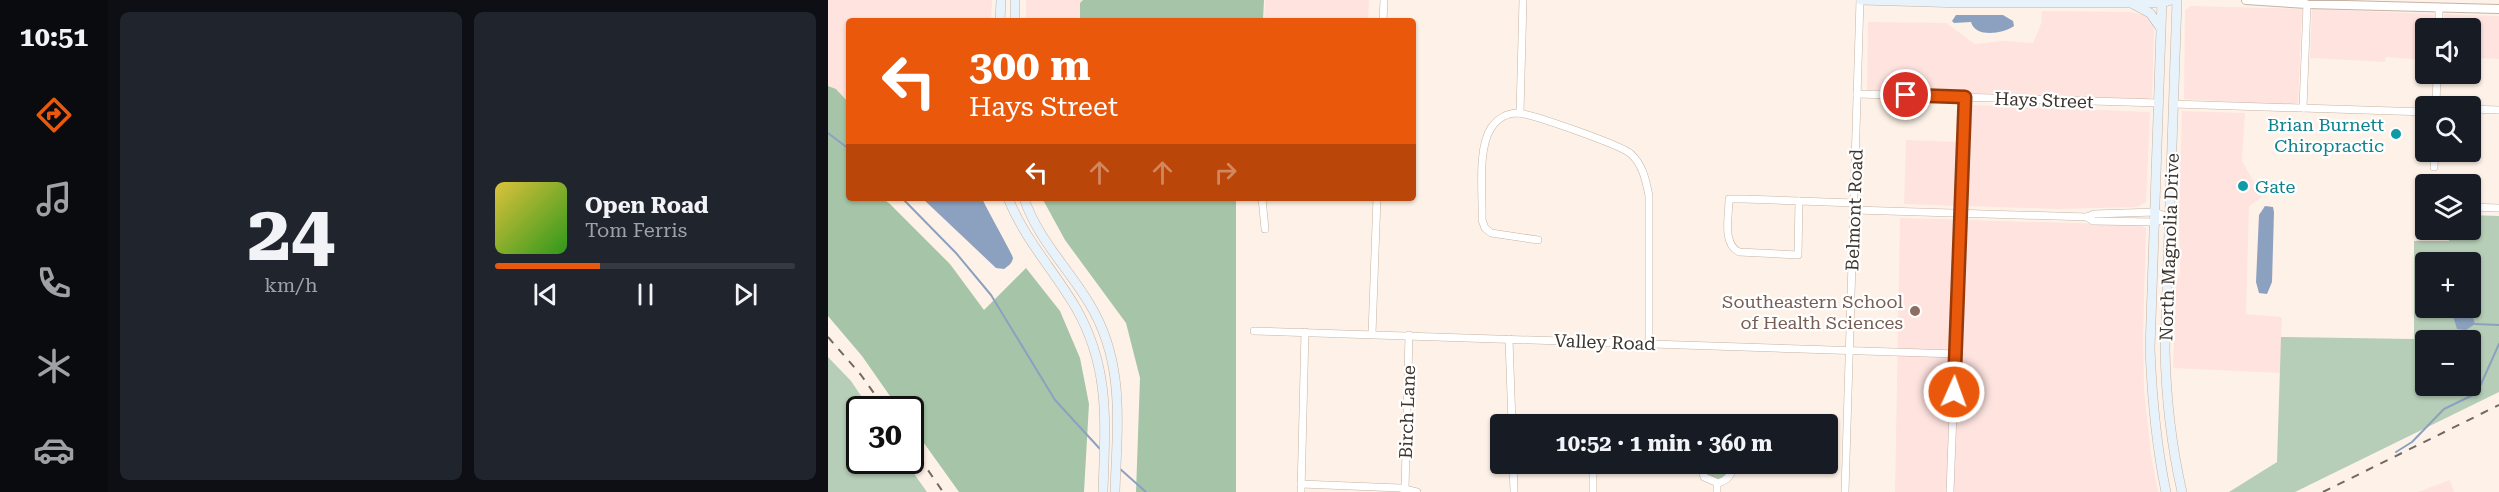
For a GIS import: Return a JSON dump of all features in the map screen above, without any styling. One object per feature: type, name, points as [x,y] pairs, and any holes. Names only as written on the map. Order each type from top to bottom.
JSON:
[{"type":"main road","points":[[1000,18],[1001,0]]},
{"type":"main road","points":[[1015,0],[1015,18]]},
{"type":"main road","points":[[1861,0],[1963,3],[2165,1]]},
{"type":"main road","name":"North Magnolia Drive","points":[[2177,0],[2165,349],[2166,394],[2174,458],[2182,492]]},
{"type":"main road","name":"North Magnolia Drive","points":[[2165,1],[2161,29],[2150,349],[2152,397],[2166,492]]},
{"type":"main road","points":[[2131,3],[2150,13],[2161,29]]},
{"type":"main road","points":[[1009,201],[1028,240],[1075,306],[1099,361],[1104,384],[1103,492]]},
{"type":"main road","points":[[1025,201],[1037,229],[1090,304],[1105,336],[1117,380],[1115,492]]},
{"type":"main road","points":[[2150,349],[2165,349]]},
{"type":"main road","points":[[2160,460],[2174,458]]},
{"type":"street","points":[[1383,18],[1384,0]]},
{"type":"street","points":[[1520,113],[1523,0]]},
{"type":"street","name":"Belmont Road","points":[[1845,492],[1861,0]]},
{"type":"street","points":[[2246,0],[2377,2],[2439,8],[2499,9]]},
{"type":"street","points":[[2303,108],[2315,2]]},
{"type":"street","points":[[2439,8],[2439,18]]},
{"type":"street","name":"Hays Street","points":[[1857,94],[2159,103]]},
{"type":"street","points":[[1950,492],[1965,97]]},
{"type":"street","points":[[2174,104],[2415,112]]},
{"type":"street","points":[[2481,109],[2499,110]]},
{"type":"street","points":[[1538,240],[1491,233],[1485,228],[1482,220],[1483,154],[1486,138],[1499,119],[1520,113],[1624,149],[1642,170],[1649,196],[1649,344]]},
{"type":"street","points":[[2434,162],[2434,167]]},
{"type":"street","points":[[1799,201],[1798,255],[1739,252],[1732,249],[1728,242],[1729,199],[1799,201],[1854,207],[1961,213],[2086,217],[2094,214],[2170,218]]},
{"type":"street","points":[[1262,201],[1265,229]]},
{"type":"street","points":[[1372,334],[1377,201]]},
{"type":"street","points":[[2481,207],[2499,208]]},
{"type":"street","name":"Valley Road","points":[[1254,331],[1956,354]]},
{"type":"street","points":[[1305,332],[1301,488],[1405,489],[1417,492]]},
{"type":"street","name":"Birch Lane","points":[[1405,489],[1409,335]]},
{"type":"street","points":[[1509,339],[1512,414]]},
{"type":"street","points":[[1513,474],[1514,492]]},
{"type":"street","points":[[1593,474],[1593,492]]},
{"type":"street","points":[[1703,474],[1704,477],[1717,483],[1728,478],[1730,474]]},
{"type":"street","points":[[1717,483],[1717,492]]},
{"type":"shaded area","points":[[828,0],[992,0],[991,18],[846,18],[846,100],[836,89],[828,86]]},
{"type":"shaded area","points":[[1026,0],[1083,0],[1080,3],[1080,18],[1026,18]]},
{"type":"shaded area","points":[[1265,0],[1369,0],[1368,18],[1264,18]]},
{"type":"shaded area","points":[[2191,6],[2302,9],[2298,103],[2282,105],[2184,99],[2185,10]]},
{"type":"shaded area","points":[[2312,9],[2435,14],[2435,18],[2415,18],[2415,59],[2386,57],[2385,62],[2310,58]]},
{"type":"shaded area","points":[[2042,11],[2131,12],[2144,15],[2153,25],[2154,32],[2152,97],[2148,99],[1867,90],[1868,22],[1946,23],[1975,44],[2004,41],[2033,43],[2041,24]]},
{"type":"shaded area","points":[[2444,14],[2499,16],[2499,59],[2481,58],[2481,18],[2444,18]]},
{"type":"shaded area","points":[[1972,105],[2150,112],[2146,202],[2137,207],[2059,209],[1968,206],[1966,204]]},
{"type":"shaded area","points":[[2182,111],[2245,113],[2242,161],[2262,197],[2249,206],[2246,314],[2282,317],[2280,373],[2173,368],[2176,285],[2180,272],[2179,207]]},
{"type":"shaded area","points":[[1906,140],[1960,142],[1956,206],[1904,204]]},
{"type":"shaded area","points":[[1900,218],[2140,225],[2146,228],[2144,390],[2151,455],[2158,492],[1895,492]]},
{"type":"shaded area","points":[[2450,480],[2454,492],[2418,492]]},
{"type":"green space","points":[[1083,0],[1264,0],[1263,18],[1080,18],[1080,3]]},
{"type":"green space","points":[[828,86],[836,89],[846,100],[846,201],[886,201],[890,204],[950,264],[984,310],[1026,268],[1060,311],[1080,358],[1089,404],[1084,492],[959,492],[924,443],[924,396],[890,396],[862,356],[828,316]]},
{"type":"green space","points":[[1044,201],[1236,201],[1236,492],[1136,492],[1140,378],[1126,323],[1065,240]]},
{"type":"green space","points":[[2481,215],[2499,216],[2499,392],[2295,492],[2229,492],[2277,462],[2281,337],[2414,339],[2414,241],[2481,240]]},
{"type":"green space","points":[[828,357],[851,381],[861,396],[846,396],[846,474],[914,474],[927,492],[828,492]]},
{"type":"green space","points":[[1708,474],[1728,474],[1717,480]]},
{"type":"water","points":[[1956,15],[2003,15],[2013,21],[2014,26],[2003,31],[1983,32],[1978,31],[1971,22],[1954,23],[1952,21]]},
{"type":"water","points":[[925,201],[984,201],[1013,258],[1004,269],[996,268]]},
{"type":"water","points":[[2265,206],[2273,207],[2274,212],[2272,282],[2267,294],[2259,293],[2256,282],[2259,215]]},
{"type":"water","points":[[2454,318],[2473,318],[2475,324],[2466,330],[2457,329]]},
{"type":"waterway","points":[[828,133],[846,147]]},
{"type":"waterway","points":[[905,201],[956,253],[991,295],[1055,400],[1100,449]]},
{"type":"waterway","points":[[2475,324],[2499,325]]},
{"type":"waterway","points":[[2396,452],[2412,442],[2444,409],[2477,393],[2499,344]]},
{"type":"waterway","points":[[1119,468],[1146,492]]},
{"type":"railway","points":[[828,337],[876,396]]},
{"type":"railway","points":[[2323,492],[2499,405]]},
{"type":"railway","points":[[924,464],[943,492]]},
{"type":"place","name":"Brian Burnett Chiropractic","points":[[2396,134]]},
{"type":"place","name":"Gate","points":[[2243,186]]},
{"type":"place","name":"Southeastern School of Health Sciences","points":[[1915,311]]},
{"type":"route","points":[[1906,95],[1965,97],[1954,392]]}]
